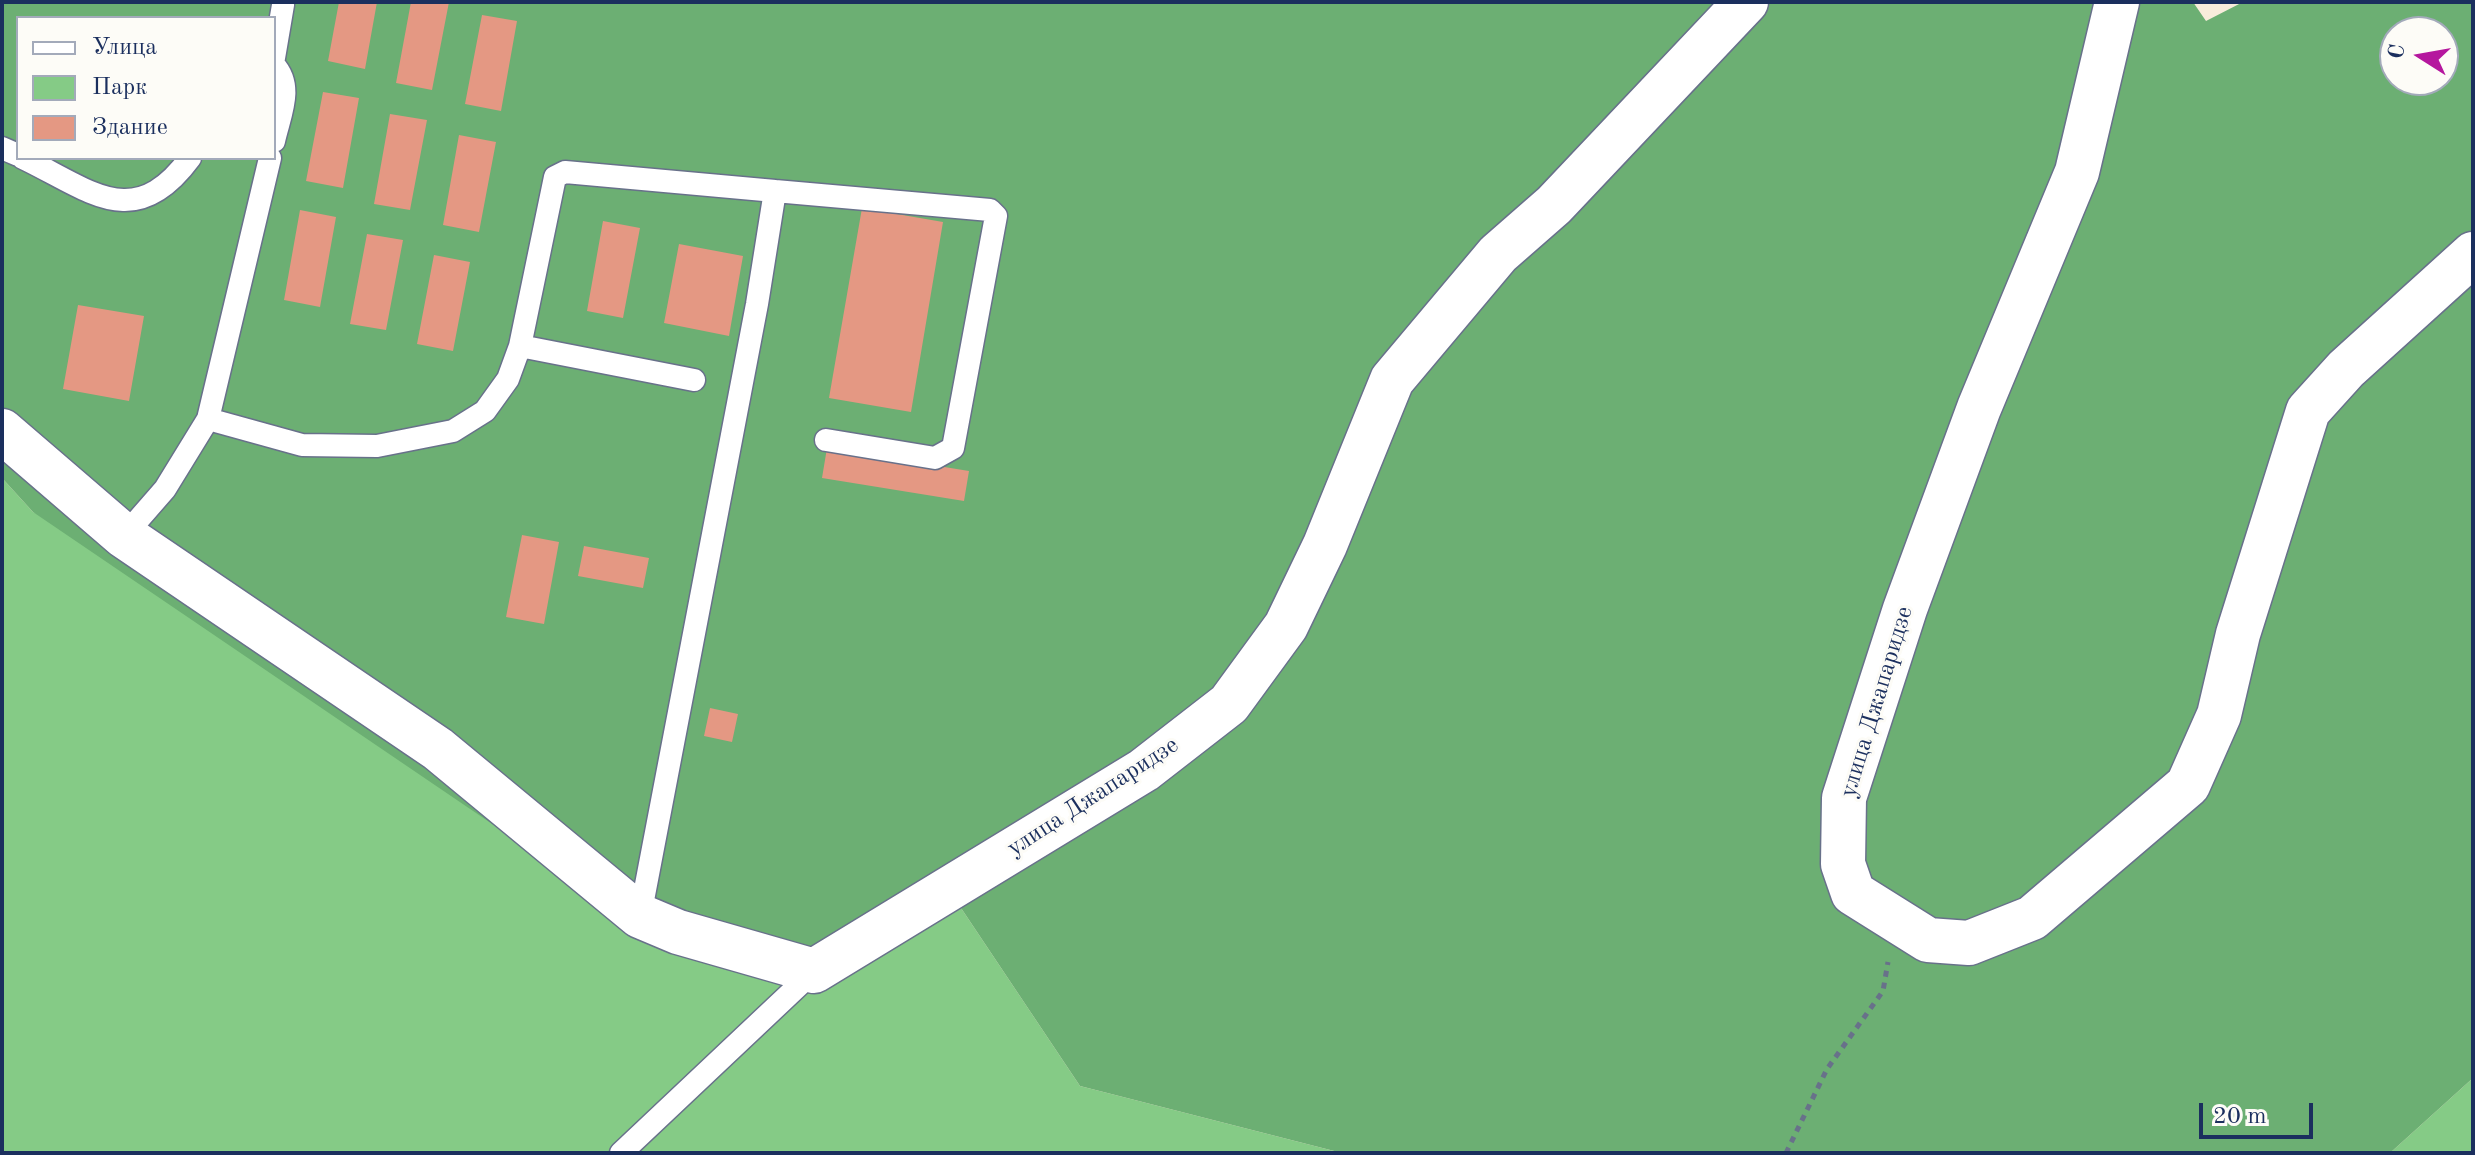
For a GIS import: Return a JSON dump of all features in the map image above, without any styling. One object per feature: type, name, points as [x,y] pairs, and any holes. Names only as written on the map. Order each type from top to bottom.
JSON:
[{"type":"street","name":"улица Джапаридзе","points":[[814,971],[1144,770],[1229,704],[1286,626],[1325,545],[1392,380],[1498,254],[1554,205],[1746,2]]},
{"type":"street","name":"улица Джапаридзе","points":[[2117,2],[2077,172],[1979,408],[1905,609],[1844,798],[1843,864],[1853,893],[1928,940],[1969,943],[2032,918],[2188,785],[2219,715],[2238,634],[2308,411],[2346,369],[2473,254]]},
{"type":"street","points":[[2,431],[124,536],[438,749],[640,916],[678,932],[814,971]]},
{"type":"lane","points":[[276,46],[283,5]]},
{"type":"lane","points":[[276,67],[285,77],[286,90],[276,132]]},
{"type":"lane","points":[[27,160],[112,201],[138,201],[152,195],[188,160]]},
{"type":"lane","points":[[124,536],[165,489],[208,419],[270,160]]},
{"type":"lane","points":[[208,419],[302,445],[377,446],[453,431],[485,411],[508,379],[520,346],[555,177],[565,172],[981,209],[996,216],[953,448],[935,458],[826,440]]},
{"type":"lane","points":[[640,916],[757,304],[775,191]]},
{"type":"lane","points":[[520,346],[694,380]]},
{"type":"lane","points":[[621,1153],[814,971]]},
{"type":"path","points":[[1786,1153],[1827,1069],[1883,991],[1895,921]]},
{"type":"green space","points":[[2,2],[2193,2],[2206,21],[2243,2],[2473,2],[2473,1078],[2390,1153],[1342,1153],[1080,1086],[959,905],[830,979],[660,938],[33,512],[2,478]]},
{"type":"green space","points":[[2,478],[33,512],[959,905],[1080,1086],[1342,1153],[2,1153]]},
{"type":"green space","points":[[2473,1078],[2473,1153],[2390,1153]]},
{"type":"building","points":[[339,2],[377,2],[365,69],[328,61]]},
{"type":"building","points":[[411,2],[449,2],[432,90],[396,83]]},
{"type":"building","points":[[482,15],[517,21],[501,111],[465,104]]},
{"type":"building","points":[[323,92],[359,98],[343,188],[306,181]]},
{"type":"building","points":[[390,114],[427,120],[410,210],[374,204]]},
{"type":"building","points":[[459,135],[496,142],[479,232],[443,225]]},
{"type":"building","points":[[862,208],[943,222],[911,412],[829,398]]},
{"type":"building","points":[[300,210],[336,217],[320,307],[284,300]]},
{"type":"building","points":[[603,221],[640,228],[623,318],[587,311]]},
{"type":"building","points":[[367,234],[403,240],[386,330],[350,324]]},
{"type":"building","points":[[679,244],[743,256],[729,336],[664,323]]},
{"type":"building","points":[[434,255],[470,262],[453,351],[417,344]]},
{"type":"building","points":[[78,305],[144,316],[129,401],[63,389]]},
{"type":"building","points":[[827,448],[969,471],[964,501],[822,478]]},
{"type":"building","points":[[522,535],[559,542],[544,624],[506,617]]},
{"type":"building","points":[[584,546],[649,558],[643,588],[578,576]]},
{"type":"building","points":[[710,708],[738,714],[732,742],[704,736]]}]
